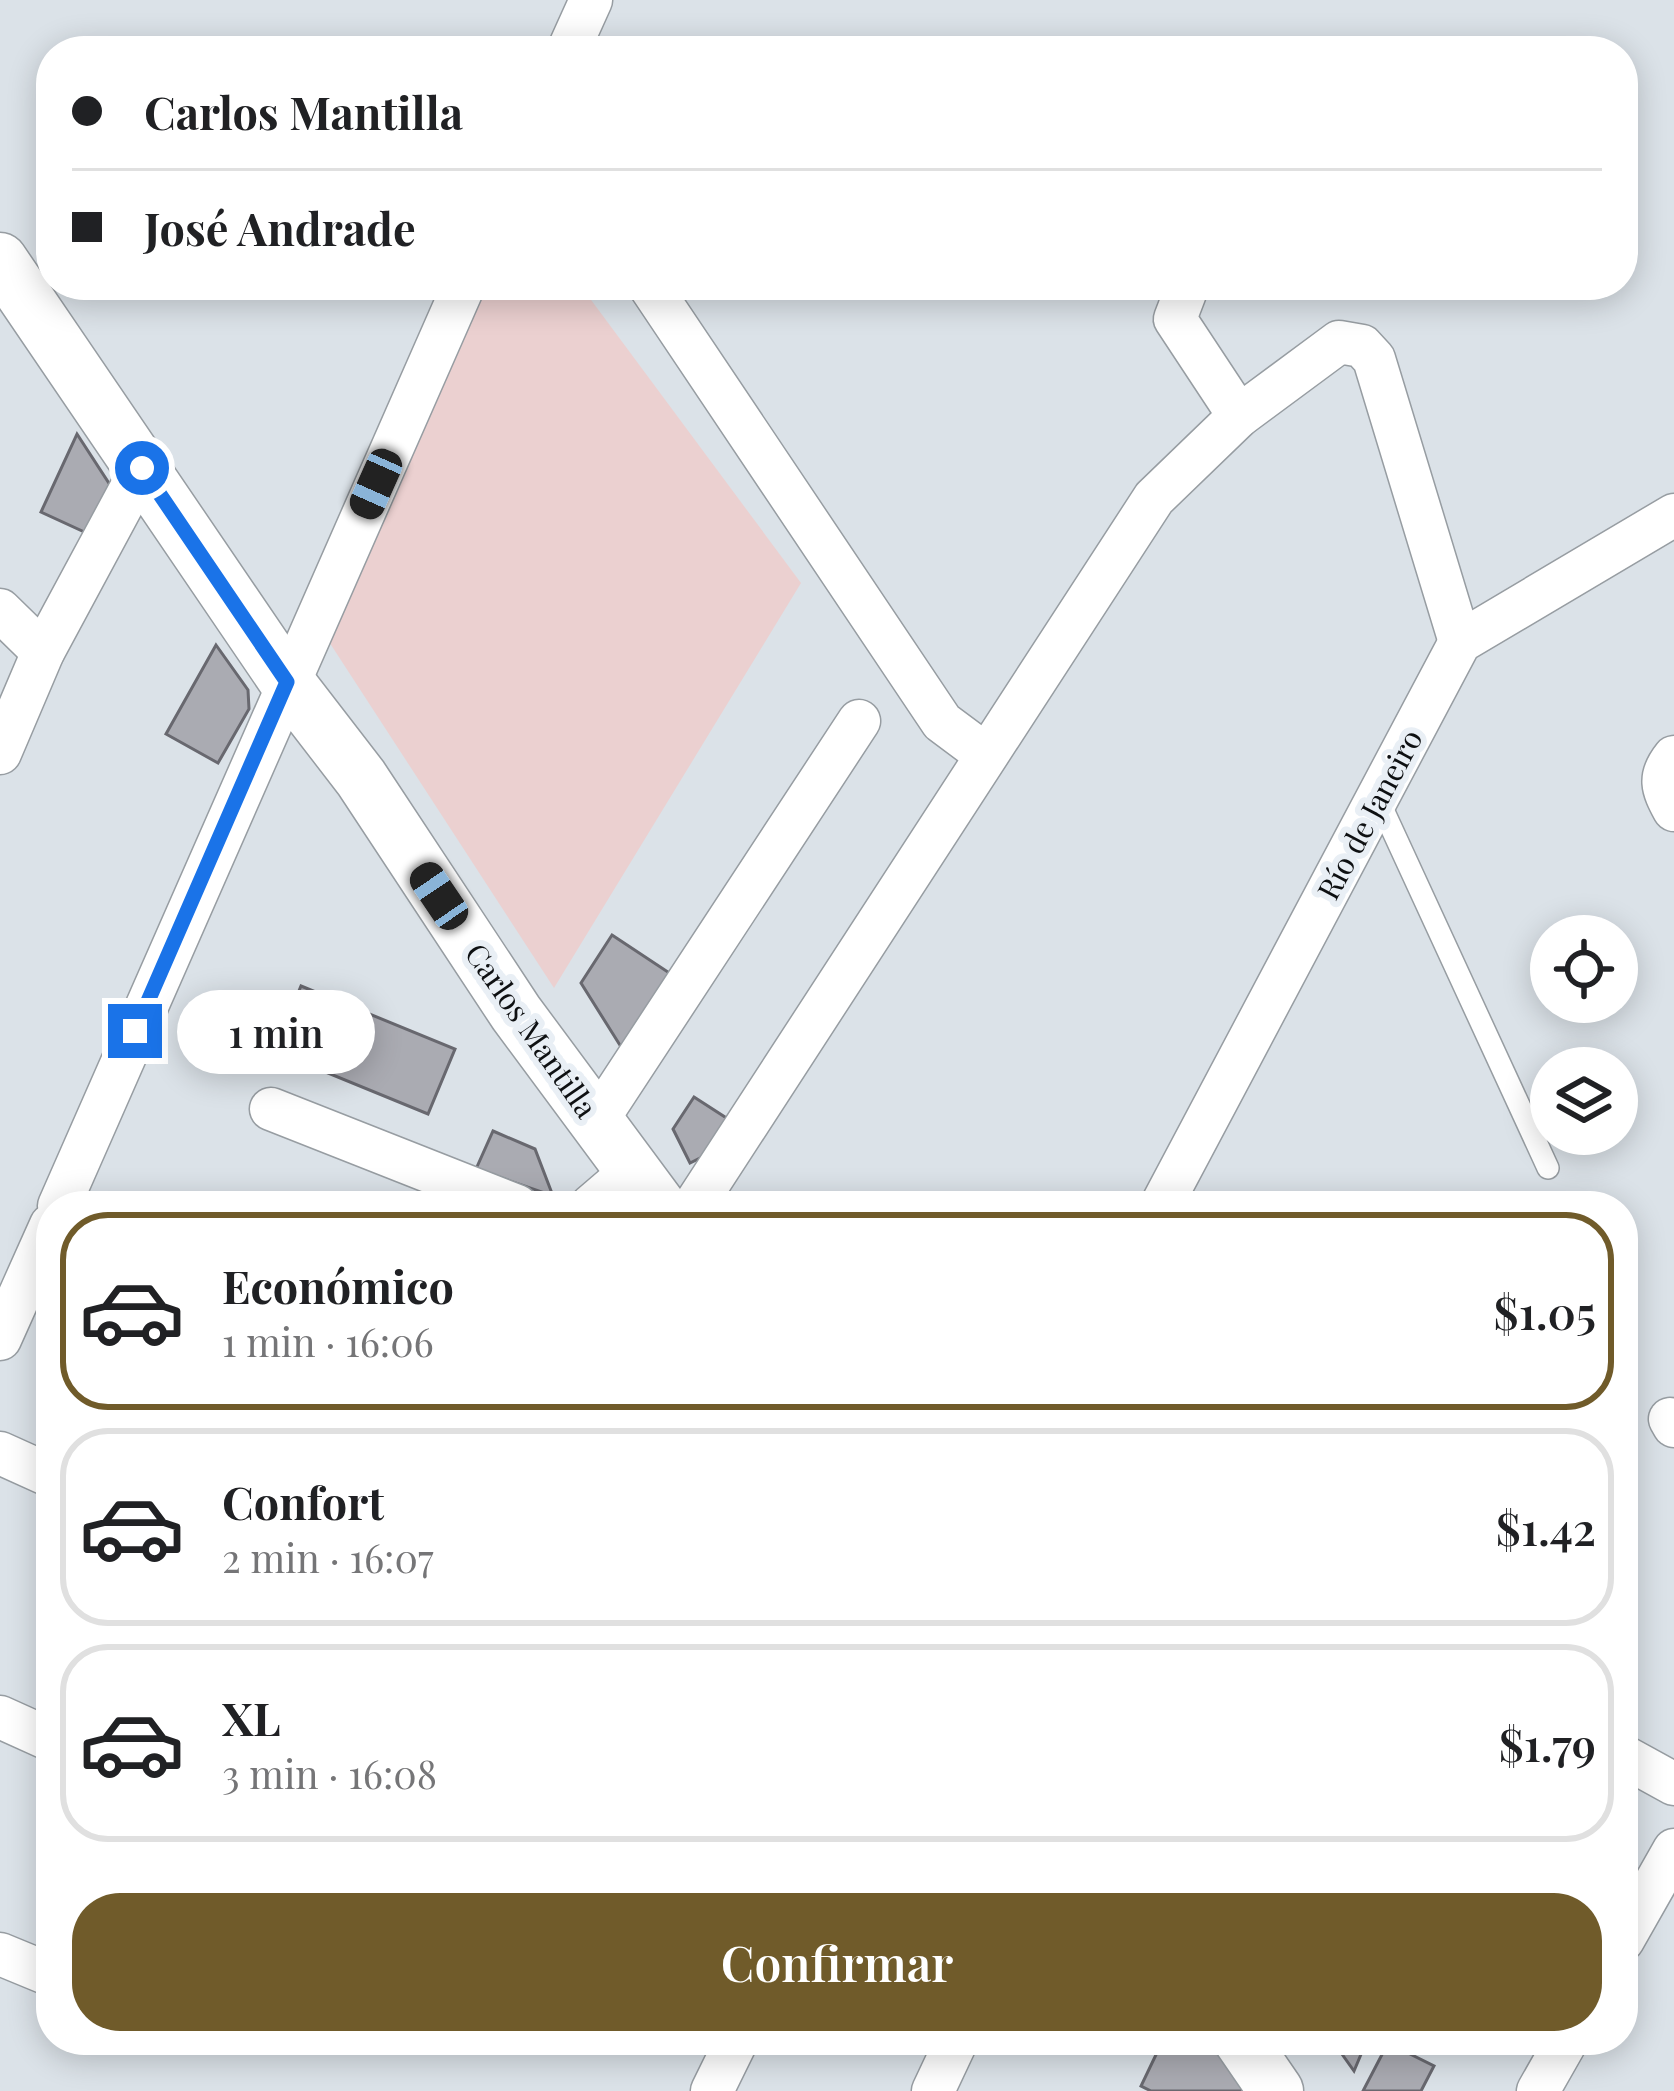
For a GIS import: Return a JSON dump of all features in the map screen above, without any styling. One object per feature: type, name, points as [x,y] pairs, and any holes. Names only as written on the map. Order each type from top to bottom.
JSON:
[{"type":"street","points":[[575,36],[591,0]]},
{"type":"street","name":"Carlos Mantilla","points":[[0,260],[287,682],[361,778],[516,1013],[646,1188]]},
{"type":"street","points":[[67,1191],[457,300]]},
{"type":"street","points":[[659,300],[942,722],[985,754]]},
{"type":"street","points":[[1182,300],[1175,319],[1239,416]]},
{"type":"street","points":[[704,1191],[1154,498],[1239,416],[1339,342],[1362,346],[1374,359],[1460,642],[1674,514]]},
{"type":"street","points":[[0,754],[43,652],[142,468]]},
{"type":"street","points":[[0,610],[43,652]]},
{"type":"street","name":"Río de Janeiro","points":[[1168,1191],[1460,642]]},
{"type":"street","points":[[596,1122],[859,721]]},
{"type":"street","points":[[1674,757],[1664,769],[1662,787],[1674,810]]},
{"type":"street","points":[[271,1109],[479,1191]]},
{"type":"street","points":[[0,1340],[36,1261]]},
{"type":"street","points":[[0,1454],[36,1470]]},
{"type":"street","points":[[0,1718],[36,1734]]},
{"type":"street","points":[[1638,1764],[1674,1784]]},
{"type":"street","points":[[1638,1914],[1674,1850]]},
{"type":"street","points":[[0,1954],[36,1970]]},
{"type":"street","points":[[712,2091],[729,2055]]},
{"type":"street","points":[[933,2091],[950,2055]]},
{"type":"street","points":[[1251,2055],[1276,2091]]},
{"type":"street","points":[[1538,2091],[1558,2055]]},
{"type":"lane","points":[[1378,798],[1548,1168]]},
{"type":"shaded area","points":[[476,300],[591,300],[801,583],[554,988],[322,631]]},
{"type":"building","points":[[77,434],[112,488],[91,535],[41,512]]},
{"type":"building","points":[[216,645],[248,690],[249,709],[218,763],[166,734]]},
{"type":"building","points":[[612,935],[680,980],[623,1050],[581,983]]},
{"type":"building","points":[[301,986],[455,1049],[428,1114],[274,1051]]},
{"type":"building","points":[[694,1097],[728,1119],[704,1156],[690,1163],[673,1129]]},
{"type":"building","points":[[493,1131],[535,1149],[551,1191],[539,1191],[476,1169]]},
{"type":"building","points":[[1156,2055],[1222,2055],[1244,2084],[1241,2091],[1151,2091],[1141,2086]]},
{"type":"building","points":[[1343,2055],[1361,2055],[1354,2071]]},
{"type":"building","points":[[1382,2055],[1412,2055],[1434,2066],[1421,2091],[1363,2091]]},
{"type":"route","points":[[135,1031],[287,682],[142,468]]}]
